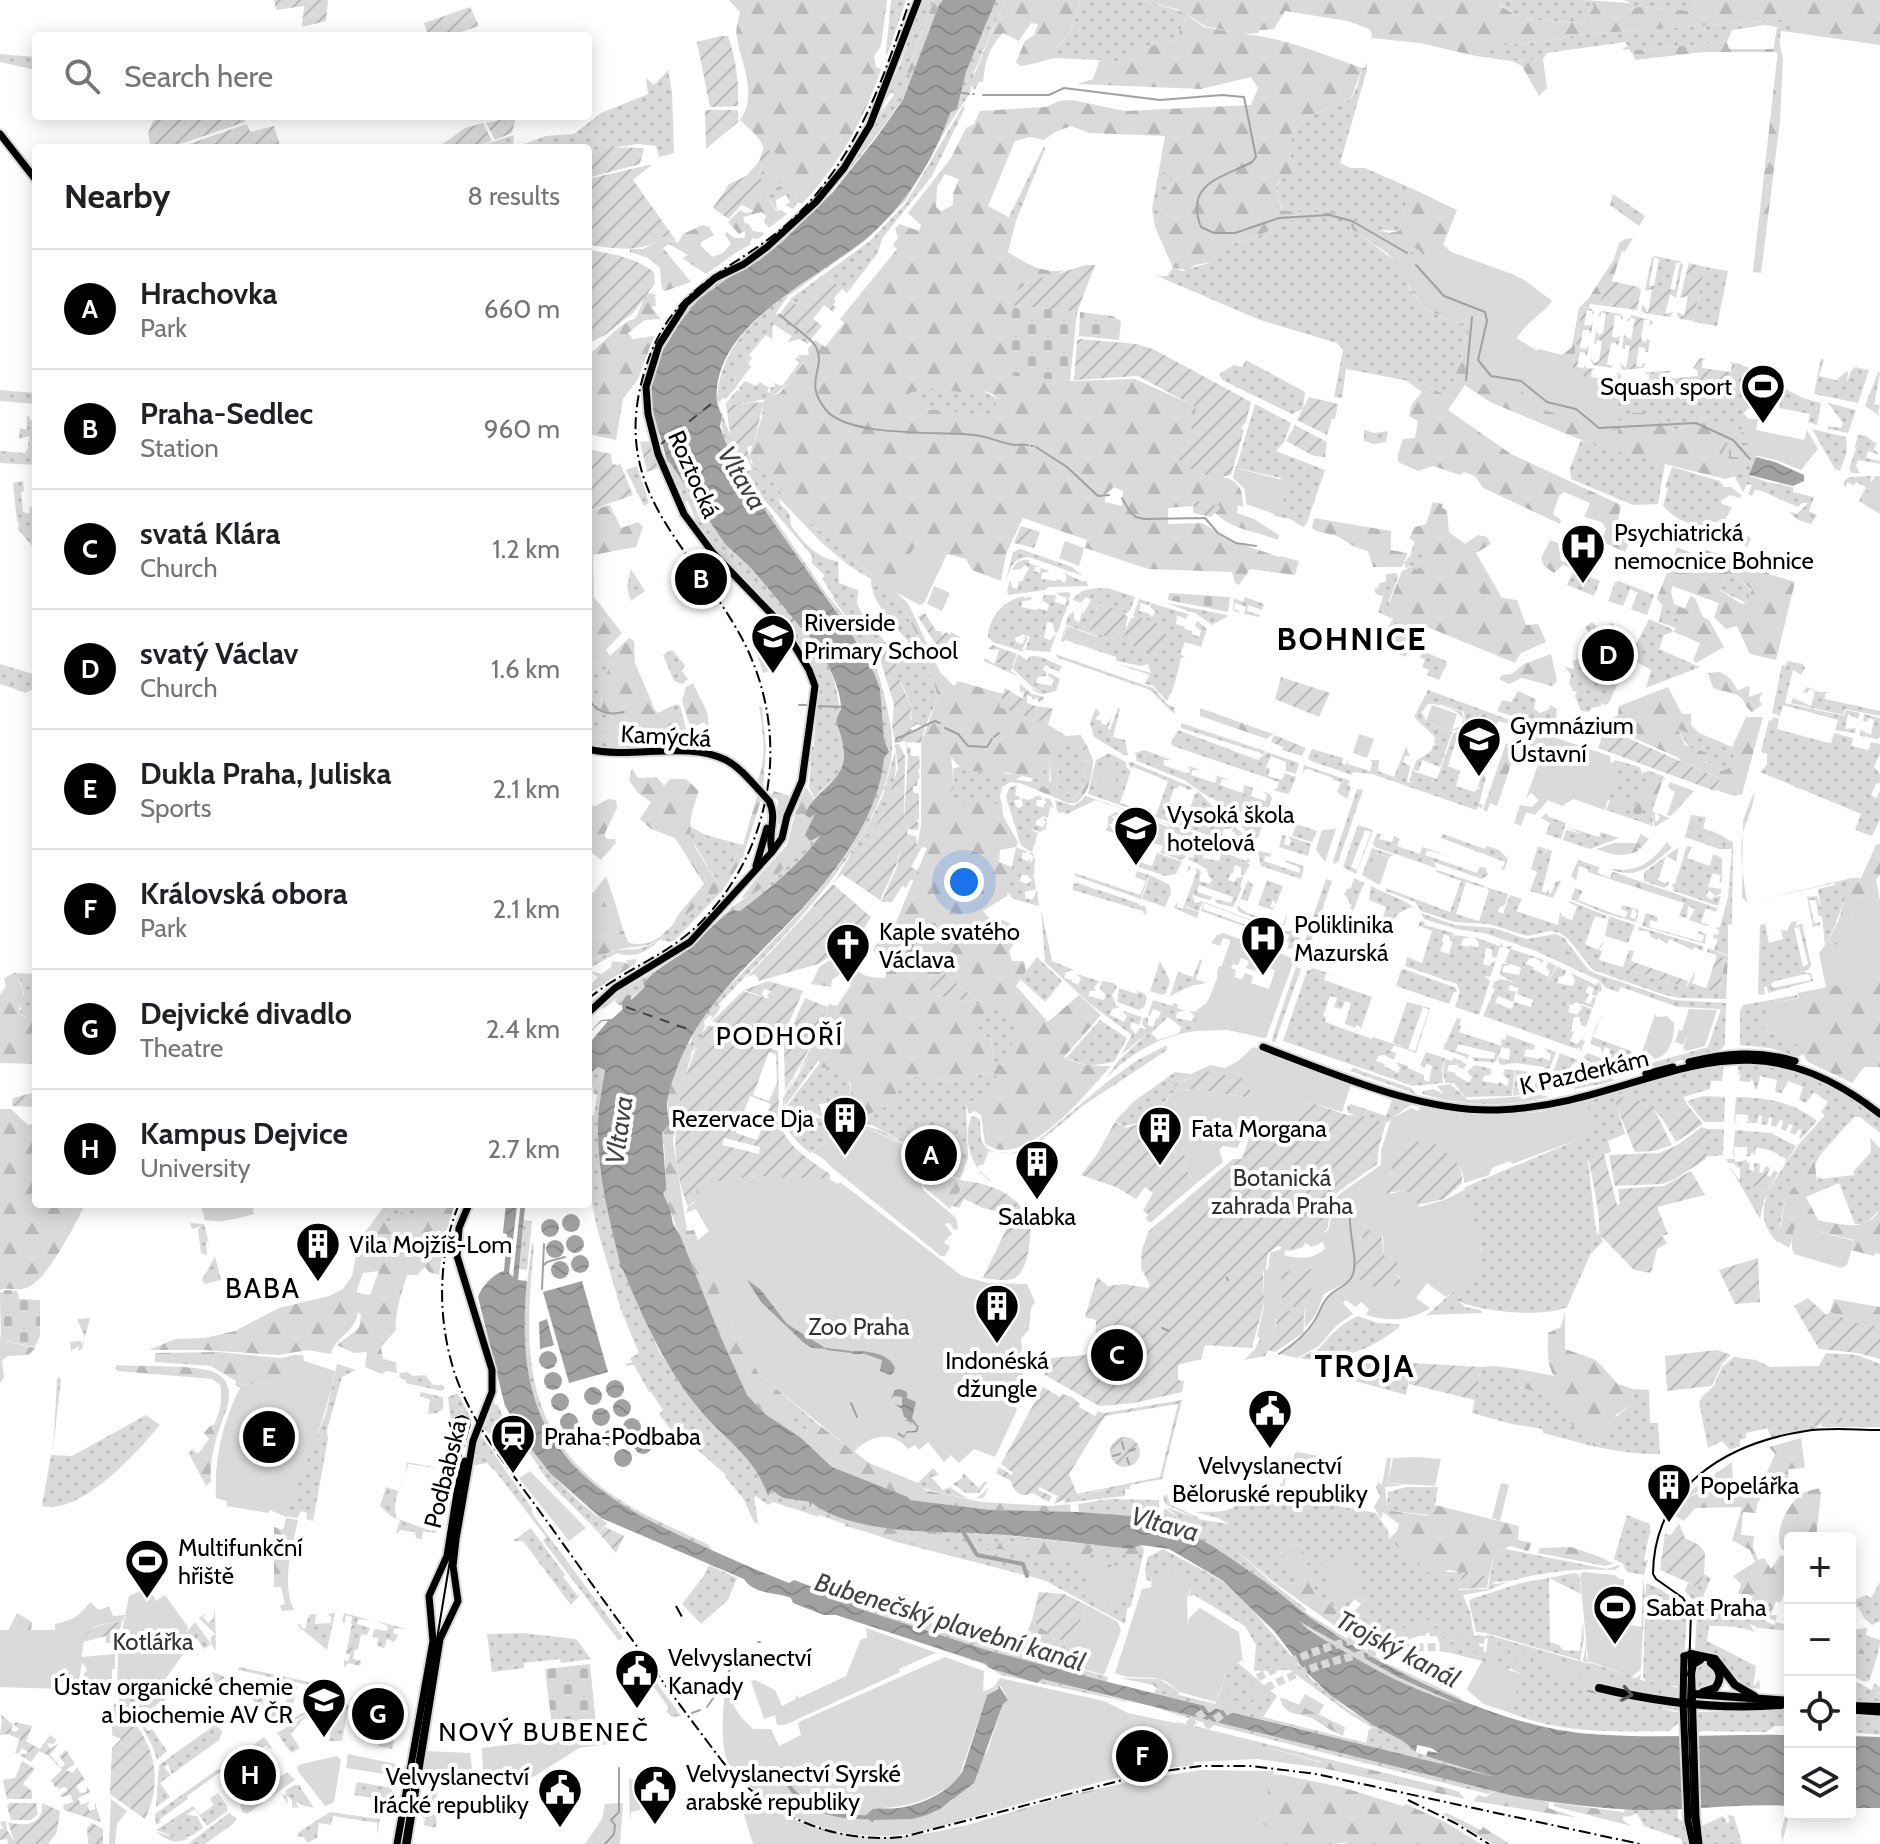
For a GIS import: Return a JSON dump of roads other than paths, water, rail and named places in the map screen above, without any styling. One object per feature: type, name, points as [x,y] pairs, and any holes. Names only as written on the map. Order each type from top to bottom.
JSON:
[{"type":"highway","points":[[1691,1674],[1692,1657]]},
{"type":"highway","points":[[1692,1657],[1715,1659],[1737,1688],[1750,1695],[1784,1703]]},
{"type":"highway","points":[[1690,1701],[1716,1687],[1720,1679],[1715,1666],[1692,1657]]},
{"type":"highway","points":[[1599,1688],[1690,1701],[1784,1704]]},
{"type":"highway","points":[[1690,1701],[1768,1699]]},
{"type":"highway","points":[[1856,1708],[1880,1710]]},
{"type":"main road","name":"Roztocká","points":[[771,848],[783,831],[802,781],[815,686],[782,625],[713,553],[690,523],[658,454],[648,414],[646,387],[659,345],[686,303],[715,278],[744,264],[767,247],[830,188],[870,125],[918,0]]},
{"type":"main road","points":[[0,134],[32,175]]},
{"type":"main road","name":"Kamýcká","points":[[592,750],[609,753],[670,751],[714,756],[732,764],[771,803]]},
{"type":"main road","points":[[748,880],[771,848],[771,803]]},
{"type":"main road","points":[[771,803],[774,816],[769,841],[771,848]]},
{"type":"main road","points":[[755,869],[770,818]]},
{"type":"main road","points":[[592,1009],[615,988],[690,942],[780,847],[783,831]]},
{"type":"main road","name":"K Pazderkám","points":[[1267,1046],[1420,1101],[1482,1110],[1550,1104],[1731,1056]]},
{"type":"main road","points":[[1731,1056],[1772,1056],[1805,1064],[1849,1086],[1880,1108]]},
{"type":"main road","points":[[1731,1056],[1803,1069],[1848,1091],[1880,1114]]},
{"type":"main road","name":"Podbabská","points":[[451,1553],[467,1447],[488,1393],[487,1359],[457,1256],[459,1228],[467,1208]]},
{"type":"main road","points":[[397,1844],[433,1641],[429,1598],[451,1553]]},
{"type":"main road","points":[[407,1844],[440,1639],[458,1601],[451,1553]]},
{"type":"main road","points":[[1690,1701],[1692,1657]]},
{"type":"main road","points":[[1691,1674],[1693,1844]]},
{"type":"main road","points":[[1692,1817],[1699,1844]]},
{"type":"water","name":"Vltava","points":[[943,0],[996,0],[966,72],[957,109],[950,113],[937,146],[910,191],[875,231],[761,315],[727,357],[717,385],[717,403],[722,415],[720,427],[743,479],[851,633],[874,673],[880,689],[884,740],[889,752],[884,757],[871,808],[846,854],[825,882],[742,971],[704,1018],[688,1043],[668,1096],[670,1123],[662,1133],[666,1183],[663,1193],[673,1224],[747,1395],[765,1414],[800,1437],[832,1467],[910,1500],[991,1510],[1159,1518],[1226,1555],[1311,1618],[1378,1660],[1448,1695],[1521,1721],[1590,1734],[1784,1735],[1784,1806],[1636,1810],[1529,1799],[1042,1679],[1037,1683],[989,1668],[986,1664],[836,1615],[824,1615],[793,1603],[791,1598],[753,1588],[744,1579],[601,1518],[551,1474],[529,1446],[505,1406],[478,1297],[488,1281],[504,1271],[506,1208],[517,1208],[509,1273],[513,1277],[520,1208],[525,1208],[518,1280],[527,1281],[525,1330],[528,1372],[538,1408],[554,1440],[576,1468],[640,1515],[789,1583],[794,1580],[855,1603],[857,1608],[990,1651],[1491,1776],[1426,1756],[1428,1751],[1439,1753],[1431,1748],[1417,1745],[1416,1752],[1330,1695],[1304,1670],[1275,1632],[1222,1580],[1169,1549],[1141,1545],[1131,1549],[1008,1535],[873,1526],[850,1521],[812,1503],[810,1507],[809,1502],[783,1498],[771,1490],[768,1496],[748,1460],[700,1410],[676,1377],[619,1266],[599,1161],[599,1112],[605,1070],[598,1067],[592,1072],[592,1040],[608,1021],[602,1021],[592,1030],[601,1020],[612,1019],[623,1009],[621,1003],[627,995],[631,996],[631,1000],[657,970],[689,949],[732,910],[740,911],[751,903],[802,857],[820,836],[810,841],[805,835],[815,814],[810,818],[805,815],[840,771],[844,753],[837,721],[841,709],[840,698],[828,665],[809,635],[752,569],[725,544],[666,457],[651,404],[650,383],[656,361],[698,300],[782,242],[833,192],[903,100]],"holes":[[[1299,1621],[1396,1676],[1458,1704],[1379,1671]]]},
{"type":"water","points":[[1756,457],[1804,475],[1804,481],[1793,486],[1749,475]]},
{"type":"water","points":[[571,1214],[580,1223],[571,1232],[562,1223]]},
{"type":"water","points":[[550,1219],[559,1228],[550,1237],[541,1228]]},
{"type":"water","points":[[575,1235],[584,1244],[575,1253],[566,1244]]},
{"type":"water","points":[[555,1240],[564,1249],[555,1258],[546,1249]]},
{"type":"water","points":[[580,1255],[589,1264],[580,1273],[571,1264]]},
{"type":"water","points":[[560,1261],[569,1270],[560,1279],[551,1270]]},
{"type":"water","points":[[747,1280],[760,1289],[787,1324],[827,1349],[812,1348],[804,1343],[761,1302]]},
{"type":"water","points":[[582,1281],[608,1372],[569,1383],[543,1292]]},
{"type":"water","points":[[547,1319],[554,1345],[540,1349],[539,1322]]},
{"type":"water","points":[[548,1351],[557,1360],[548,1369],[539,1360]]},
{"type":"water","points":[[853,1351],[883,1356],[895,1368],[893,1373],[890,1375],[880,1371],[882,1360],[865,1354],[852,1354]]},
{"type":"water","points":[[553,1372],[562,1381],[553,1390],[544,1381]]},
{"type":"water","points":[[615,1380],[624,1389],[615,1398],[606,1389]]},
{"type":"water","points":[[593,1387],[602,1396],[593,1405],[584,1396]]},
{"type":"water","points":[[895,1390],[907,1392],[907,1398],[916,1402],[912,1418],[919,1427],[917,1432],[907,1433],[904,1438],[898,1432],[904,1436],[907,1431],[915,1431],[917,1427],[905,1421],[908,1419],[904,1417],[902,1409],[894,1404],[902,1406],[902,1397],[894,1396],[891,1399]]},
{"type":"water","points":[[560,1393],[569,1402],[560,1411],[551,1402]]},
{"type":"water","points":[[622,1399],[631,1408],[622,1417],[613,1408]]},
{"type":"water","points":[[601,1408],[610,1417],[601,1426],[592,1417]]},
{"type":"water","points":[[569,1413],[578,1422],[569,1431],[560,1422]]},
{"type":"water","points":[[632,1418],[641,1427],[632,1436],[623,1427]]},
{"type":"water","points":[[612,1429],[621,1438],[612,1447],[603,1438]]},
{"type":"water","points":[[643,1436],[652,1445],[643,1454],[634,1445]]},
{"type":"water","points":[[623,1449],[632,1458],[623,1467],[614,1458]]},
{"type":"water","points":[[999,1686],[1008,1700],[1003,1704],[974,1783],[927,1815],[912,1819],[870,1820],[866,1815],[873,1809],[917,1804],[935,1796],[958,1778],[987,1695]]},
{"type":"water","points":[[1856,1736],[1880,1737],[1880,1808],[1856,1808]]},
{"type":"waterway","points":[[983,95],[1049,95],[1064,88],[1160,100],[1222,95],[1244,97],[1256,157],[1252,162],[1218,178],[1202,191],[1197,212],[1201,227],[1214,233],[1235,233],[1279,218],[1329,215],[1352,221],[1407,253]]},
{"type":"waterway","points":[[958,92],[969,94]]},
{"type":"waterway","points":[[1416,265],[1444,296],[1485,312],[1487,321],[1478,360],[1491,376],[1521,381],[1547,402],[1576,409],[1599,428],[1696,423],[1733,440],[1750,459]]},
{"type":"waterway","points":[[780,315],[816,347],[819,355],[816,391],[826,410],[838,419],[874,429],[974,435],[1012,445],[1028,445]]},
{"type":"waterway","points":[[1466,380],[1472,317]]},
{"type":"waterway","points":[[1036,447],[1067,467],[1098,496],[1109,495]]},
{"type":"waterway","points":[[1122,498],[1129,510]]},
{"type":"waterway","points":[[1130,512],[1144,519],[1205,518],[1218,533],[1236,543],[1256,546]]},
{"type":"waterway","points":[[789,624],[794,618]]},
{"type":"waterway","points":[[592,703],[602,712],[624,712]]},
{"type":"waterway","points":[[799,705],[810,705]]},
{"type":"waterway","points":[[817,706],[842,707]]},
{"type":"waterway","points":[[896,741],[935,721],[940,723]]},
{"type":"waterway","points":[[945,728],[958,734],[968,746],[987,747],[992,739]]},
{"type":"waterway","points":[[994,737],[999,733]]},
{"type":"waterway","points":[[1279,1354],[1303,1335],[1328,1297],[1352,1277],[1354,1262],[1350,1218]]},
{"type":"waterway","points":[[542,1289],[544,1244]]},
{"type":"waterway","points":[[544,1265],[565,1257]]},
{"type":"waterway","points":[[1162,1328],[1169,1331]]},
{"type":"waterway","points":[[827,1349],[851,1352]]},
{"type":"waterway","points":[[851,1403],[857,1417]]},
{"type":"waterway","points":[[1122,1442],[1124,1449]]},
{"type":"waterway","points":[[1129,1451],[1135,1449]]},
{"type":"waterway","points":[[1113,1456],[1120,1454]]},
{"type":"waterway","points":[[1127,1458],[1129,1464]]},
{"type":"waterway","points":[[962,1530],[977,1555],[1023,1564],[1027,1576]]},
{"type":"waterway","points":[[726,1678],[731,1667]]},
{"type":"waterway","points":[[707,1707],[724,1682]]},
{"type":"waterway","points":[[1588,1691],[1638,1700]]},
{"type":"waterway","points":[[692,1713],[700,1710]]},
{"type":"waterway","points":[[605,1844],[614,1834],[615,1825],[611,1820],[619,1812],[619,1768]]},
{"type":"waterway","points":[[781,1769],[795,1793],[816,1808],[842,1816],[870,1817],[872,1820]]},
{"type":"tunnel","points":[[1089,1844],[1117,1799],[1153,1757],[1195,1719],[1242,1686],[1293,1660],[1346,1642],[1400,1633],[1454,1634],[1502,1645],[1608,1680],[1689,1693]]},
{"type":"tunnel","points":[[1104,1844],[1154,1775],[1200,1731],[1242,1701],[1287,1678],[1335,1661],[1385,1651],[1435,1647],[1486,1651],[1536,1663]]},
{"type":"tunnel","points":[[1553,1669],[1599,1688]]},
{"type":"tram line","points":[[403,1844],[463,1482],[460,1458],[470,1424],[462,1416],[453,1423],[461,1475]]},
{"type":"tram line","points":[[1697,1844],[1692,1816],[1688,1702],[1691,1612],[1683,1598],[1653,1574],[1657,1543],[1666,1516],[1681,1493],[1700,1474],[1723,1458],[1749,1446],[1815,1430],[1880,1430]]},
{"type":"railway","points":[[592,996],[676,943],[715,907],[751,847],[762,814],[769,776],[767,713],[749,652],[719,600],[659,512],[645,482],[637,448],[636,412],[645,370],[657,338],[691,294],[780,230],[823,185],[868,111],[910,0]]},
{"type":"railway","points":[[458,1208],[447,1246],[442,1290],[445,1334],[464,1397],[508,1469],[722,1761],[759,1797],[781,1811],[803,1822],[852,1836],[903,1837],[1150,1773],[1201,1766],[1252,1766],[1316,1774],[1640,1844]]},
{"type":"railway","points":[[676,1606],[682,1617]]},
{"type":"railway","points":[[1408,1800],[1489,1844]]},
{"type":"place","name":"Squash sport","points":[[1763,425]]},
{"type":"place","name":"Praha-Sedlec","points":[[701,579]]},
{"type":"place","name":"Psychiatrická nemocnice Bohnice","points":[[1583,585]]},
{"type":"place","name":"svatý Václav","points":[[1608,655]]},
{"type":"place","name":"Riverside Primary School","points":[[773,675]]},
{"type":"place","name":"Gymnázium Ústavní","points":[[1479,778]]},
{"type":"place","name":"Vysoká škola hotelová","points":[[1136,867]]},
{"type":"place","name":"Poliklinika Mazurská","points":[[1263,977]]},
{"type":"place","name":"Kaple svatého Václava","points":[[848,984]]},
{"type":"place","name":"Hrachovka","points":[[931,1155]]},
{"type":"place","name":"Rezervace Dja","points":[[845,1157]]},
{"type":"place","name":"Fata Morgana","points":[[1160,1167]]},
{"type":"place","name":"Salabka","points":[[1037,1201]]},
{"type":"place","name":"Vila Mojžíš-Lom","points":[[318,1283]]},
{"type":"place","name":"Indonéská džungle","points":[[997,1345]]},
{"type":"place","name":"svatá Klára","points":[[1117,1355]]},
{"type":"place","name":"Dukla Praha, Juliska","points":[[269,1437]]},
{"type":"place","name":"Velvyslanectví Běloruské republiky","points":[[1270,1450]]},
{"type":"place","name":"Praha-Podbaba","points":[[513,1475]]},
{"type":"place","name":"Popelářka","points":[[1669,1524]]},
{"type":"place","name":"Multifunkční hřiště","points":[[147,1600]]},
{"type":"place","name":"Sabat Praha","points":[[1615,1646]]},
{"type":"place","name":"Velvyslanectví Kanady","points":[[637,1710]]},
{"type":"place","name":"Dejvické divadlo","points":[[378,1714]]},
{"type":"place","name":"Ústav organické chemie a biochemie AV ČR","points":[[324,1739]]},
{"type":"place","name":"Královská obora","points":[[1142,1756]]},
{"type":"place","name":"Kampus Dejvice","points":[[250,1775]]},
{"type":"place","name":"Velvyslanectví Syrské arabské republiky","points":[[655,1826]]},
{"type":"place","name":"Velvyslanectví Irácké republiky","points":[[560,1829]]},
{"type":"district","name":"BOHNICE","points":[[1352,638]]},
{"type":"district","name":"PODHOŘÍ","points":[[780,1036]]},
{"type":"district","name":"BABA","points":[[263,1288]]},
{"type":"district","name":"TROJA","points":[[1365,1365]]},
{"type":"district","name":"NOVÝ BUBENEČ","points":[[544,1732]]},
{"type":"park label","name":"Botanická zahrada Praha","points":[[1282,1191]]},
{"type":"park label","name":"Zoo Praha","points":[[859,1326]]},
{"type":"park label","name":"Kotlářka","points":[[153,1641]]},
{"type":"water label","name":"Bubenečský plavební kanál","points":[[950,1622]]},
{"type":"water label","name":"Trojský kanál","points":[[1398,1649]]}]
